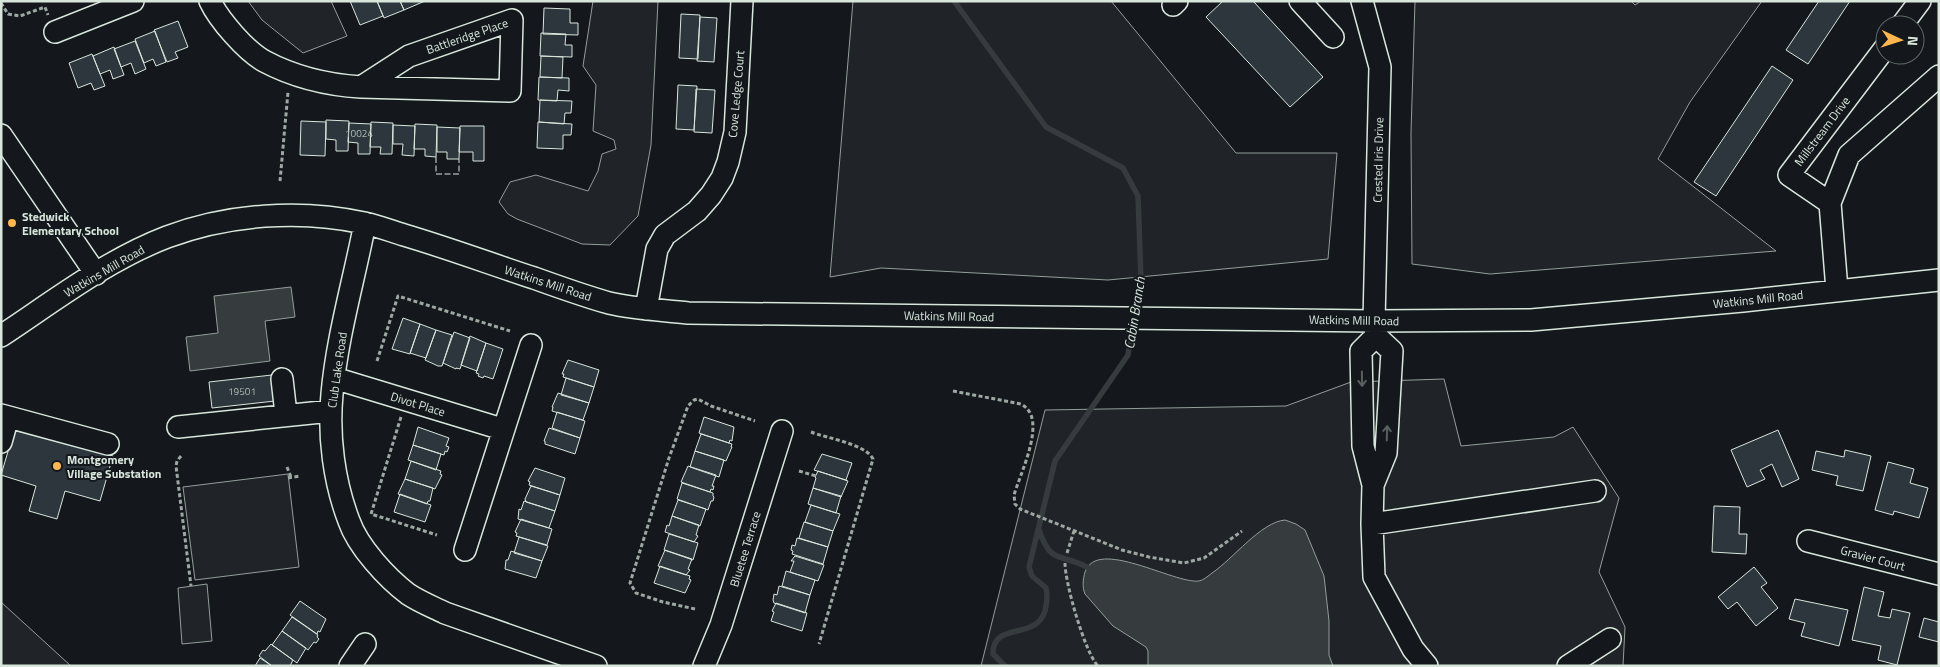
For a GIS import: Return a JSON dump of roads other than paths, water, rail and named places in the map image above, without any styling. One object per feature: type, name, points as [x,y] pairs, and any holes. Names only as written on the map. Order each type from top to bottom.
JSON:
[{"type":"street","points":[[54,32],[133,1]]},
{"type":"street","name":"Battleridge Place","points":[[210,1],[233,34],[263,61],[300,76],[342,86],[361,87],[510,91],[512,20],[409,56],[361,87]]},
{"type":"street","name":"Cove Ledge Court","points":[[646,309],[657,249],[665,235],[697,211],[712,195],[722,178],[728,162],[734,132],[742,1]]},
{"type":"street","points":[[1300,1],[1333,37]]},
{"type":"street","name":"Crested Iris Drive","points":[[1362,1],[1380,67],[1375,329]]},
{"type":"street","points":[[1910,15],[1920,1]]},
{"type":"street","name":"Millstream Drive","points":[[1830,203],[1789,176],[1875,61]]},
{"type":"street","points":[[1838,290],[1830,203],[1849,155],[1939,76]]},
{"type":"street","points":[[1,135],[96,274]]},
{"type":"street","name":"Watkins Mill Road","points":[[1,336],[133,252],[168,237],[216,223],[289,215],[325,217],[365,223],[610,303],[646,309],[728,314],[1183,319],[1375,329],[1503,320],[1568,318],[1939,280]]},
{"type":"street","name":"Club Lake Road","points":[[365,223],[348,298],[334,378],[331,410],[332,450],[337,479],[349,522],[359,541],[380,567],[408,594],[445,613],[559,659],[596,666]]},
{"type":"street","points":[[1373,485],[1386,453],[1392,351],[1375,329],[1361,351],[1363,446],[1373,485],[1374,577],[1413,649],[1427,666]]},
{"type":"street","points":[[465,550],[502,429],[531,345]]},
{"type":"street","name":"Divot Place","points":[[334,378],[502,429]]},
{"type":"street","points":[[282,379],[286,414]]},
{"type":"street","points":[[178,427],[331,410]]},
{"type":"street","points":[[1,442],[5,416],[108,444]]},
{"type":"street","name":"Bluetee Terrace","points":[[704,666],[721,625],[782,431]]},
{"type":"street","points":[[1372,524],[1595,490]]},
{"type":"street","name":"Gravier Court","points":[[1808,541],[1939,574]]},
{"type":"street","points":[[1568,666],[1610,640]]},
{"type":"street","points":[[350,666],[365,644]]},
{"type":"waterway","name":"Cabin Branch","points":[[954,1],[1046,127],[1123,168],[1138,196],[1141,280],[1135,314]]},
{"type":"waterway","name":"Cabin Branch","points":[[1005,666],[993,654],[995,644],[999,638],[1033,626],[1040,620],[1045,611],[1047,600],[1046,588],[1032,576],[1029,567],[1055,461],[1128,355],[1133,323]]},
{"type":"waterway","points":[[1039,530],[1043,541],[1052,553],[1087,567]]},
{"type":"place","name":"Stedwick Elementary School","points":[[12,223]]},
{"type":"place","name":"Montgomery Village Substation","points":[[57,466]]}]
